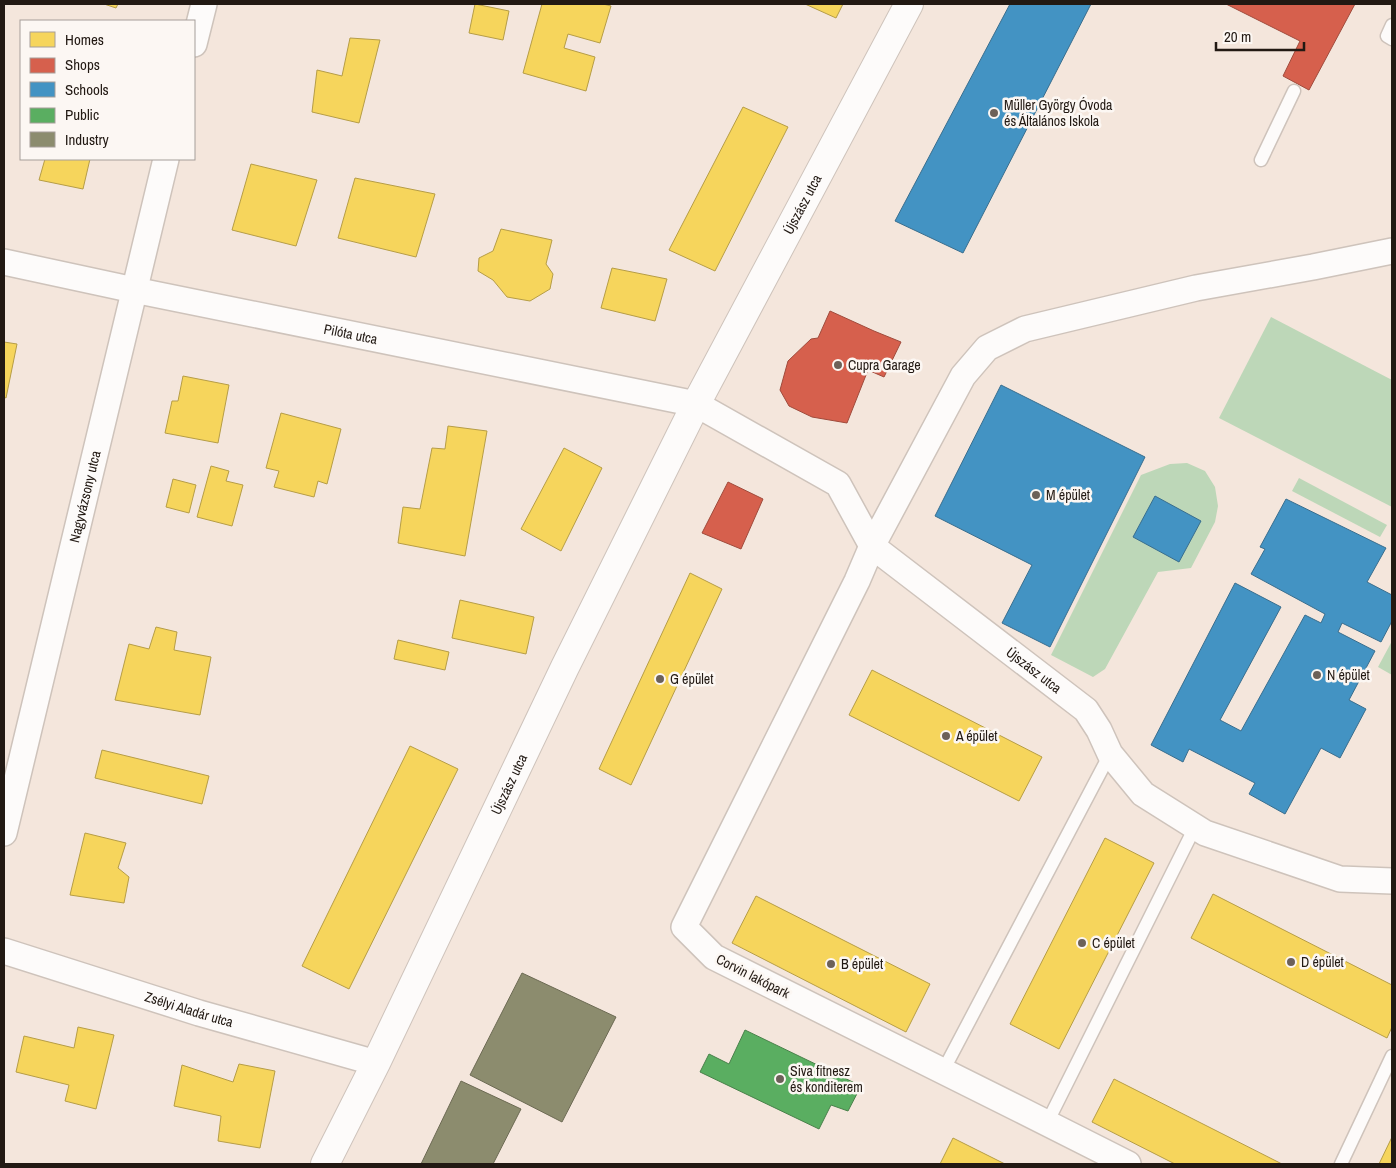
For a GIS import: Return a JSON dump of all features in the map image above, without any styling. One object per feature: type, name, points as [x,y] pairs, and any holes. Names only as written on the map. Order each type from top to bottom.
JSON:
[{"type":"street","points":[[195,40],[204,4]]},
{"type":"street","name":"Újszász utca","points":[[325,1164],[376,1063],[565,668],[696,404],[908,4]]},
{"type":"street","name":"Nagyvázsony utca","points":[[4,833],[166,160]]},
{"type":"street","points":[[872,546],[963,376],[987,348],[1025,329],[1196,288],[1313,267],[1392,250]]},
{"type":"street","name":"Pilóta utca","points":[[4,262],[696,404]]},
{"type":"street","name":"Újszász utca","points":[[696,404],[838,484],[872,546],[1086,710],[1099,730],[1110,754],[1143,794],[1205,833],[1340,879],[1392,881]]},
{"type":"street","name":"Corvin lakópark","points":[[872,546],[853,589],[684,927],[714,957],[1128,1164]]},
{"type":"street","name":"Zsélyi Aladár utca","points":[[4,951],[199,1013],[376,1063]]},
{"type":"lane","points":[[1392,25],[1387,36],[1392,39]]},
{"type":"lane","points":[[1261,160],[1294,91]]},
{"type":"lane","points":[[943,1071],[1110,754]]},
{"type":"lane","points":[[1047,1123],[1196,827]]},
{"type":"lane","points":[[1341,1164],[1392,1056]]},
{"type":"green space","points":[[1271,317],[1392,380],[1392,507],[1219,418]]},
{"type":"green space","points":[[1187,463],[1205,471],[1215,487],[1218,506],[1215,522],[1191,568],[1158,572],[1105,669],[1093,677],[1051,655],[1141,475],[1170,464]]},
{"type":"green space","points":[[1299,478],[1387,525],[1380,537],[1292,491]]},
{"type":"green space","points":[[1392,641],[1392,675],[1378,667]]},
{"type":"building: Homes","points":[[104,4],[118,4],[116,8]]},
{"type":"building: Homes","points":[[475,4],[509,11],[503,40],[469,33]]},
{"type":"building: Homes","points":[[542,4],[603,4],[611,6],[600,43],[568,34],[564,48],[595,57],[586,91],[523,73]]},
{"type":"building: Homes","points":[[805,4],[843,4],[836,18]]},
{"type":"building: Homes","points":[[350,38],[380,40],[359,123],[312,112],[317,70],[342,76]]},
{"type":"building: Homes","points":[[743,107],[788,127],[715,271],[669,250]]},
{"type":"building: Homes","points":[[45,160],[90,160],[83,189],[39,180]]},
{"type":"building: Homes","points":[[251,164],[317,180],[296,246],[232,230]]},
{"type":"building: Homes","points":[[355,178],[435,194],[416,257],[338,238]]},
{"type":"building: Homes","points":[[501,229],[552,240],[546,264],[553,274],[550,289],[530,301],[507,297],[493,280],[478,271],[479,258],[493,251]]},
{"type":"building: Homes","points":[[612,268],[667,279],[655,321],[601,308]]},
{"type":"building: Homes","points":[[4,342],[17,344],[6,398],[4,397]]},
{"type":"building: Homes","points":[[183,376],[229,385],[218,443],[165,433],[172,401],[178,401]]},
{"type":"building: Homes","points":[[281,413],[341,429],[327,484],[318,481],[314,497],[274,487],[279,471],[266,468]]},
{"type":"building: Homes","points":[[448,426],[487,431],[465,556],[398,543],[403,507],[420,509],[432,448],[445,449]]},
{"type":"building: Homes","points":[[564,448],[602,468],[561,551],[521,529]]},
{"type":"building: Homes","points":[[211,466],[229,471],[226,481],[243,485],[232,526],[197,517]]},
{"type":"building: Homes","points":[[173,479],[196,485],[189,513],[166,507]]},
{"type":"building: Homes","name":"G épület","points":[[690,573],[722,589],[631,785],[599,769]]},
{"type":"building: Homes","points":[[460,600],[534,617],[526,654],[452,638]]},
{"type":"building: Homes","points":[[156,627],[177,632],[174,650],[211,657],[200,715],[115,700],[129,644],[149,649]]},
{"type":"building: Homes","points":[[398,640],[449,652],[445,670],[394,659]]},
{"type":"building: Homes","name":"A épület","points":[[872,670],[1042,757],[1019,801],[849,715]]},
{"type":"building: Homes","points":[[410,746],[458,769],[349,989],[302,966]]},
{"type":"building: Homes","points":[[102,750],[209,776],[202,804],[95,778]]},
{"type":"building: Homes","points":[[85,833],[126,843],[118,868],[129,877],[124,903],[70,895]]},
{"type":"building: Homes","name":"C épület","points":[[1105,838],[1154,863],[1059,1049],[1010,1024]]},
{"type":"building: Homes","name":"D épület","points":[[1213,894],[1392,985],[1392,1027],[1387,1038],[1191,938]]},
{"type":"building: Homes","name":"B épület","points":[[756,896],[930,984],[906,1032],[732,943]]},
{"type":"building: Homes","points":[[78,1027],[114,1035],[96,1109],[65,1101],[69,1085],[16,1072],[24,1036],[74,1048]]},
{"type":"building: Homes","points":[[239,1064],[275,1071],[260,1148],[218,1141],[221,1116],[174,1106],[182,1065],[233,1082]]},
{"type":"building: Homes","points":[[1114,1079],[1282,1164],[1175,1164],[1092,1122]]},
{"type":"building: Homes","points":[[1392,1137],[1392,1164],[1379,1164]]},
{"type":"building: Homes","points":[[953,1138],[1005,1164],[940,1164]]},
{"type":"building: Shops","points":[[1226,4],[1355,4],[1309,90],[1283,76],[1300,41]]},
{"type":"building: Shops","name":"Cupra Garage","points":[[830,311],[901,342],[884,377],[868,370],[847,423],[812,417],[789,406],[780,390],[788,361],[811,339],[818,338]]},
{"type":"building: Shops","points":[[728,482],[763,499],[741,549],[702,533]]},
{"type":"building: Schools","name":"Müller György Óvoda és Általános Iskola","points":[[1010,4],[1091,4],[963,253],[895,221]]},
{"type":"building: Schools","name":"M épület","points":[[1001,385],[1145,457],[1050,647],[1002,623],[1032,565],[935,516]]},
{"type":"building: Schools","points":[[1155,496],[1201,521],[1179,562],[1133,537]]},
{"type":"building: Schools","name":"N épület","points":[[1286,499],[1386,548],[1367,582],[1392,595],[1392,621],[1381,642],[1342,623],[1338,632],[1375,651],[1349,700],[1366,709],[1340,758],[1321,748],[1285,814],[1249,794],[1255,783],[1189,749],[1183,762],[1151,745],[1235,583],[1281,607],[1220,720],[1241,731],[1305,615],[1321,623],[1325,614],[1251,574],[1265,549],[1260,547]]},
{"type":"building: Public","name":"Siva fitnesz és konditerem","points":[[745,1030],[861,1086],[848,1111],[831,1105],[819,1129],[700,1072],[709,1054],[729,1064]]},
{"type":"building: Industry","points":[[522,973],[616,1017],[562,1122],[470,1075]]},
{"type":"building: Industry","points":[[461,1081],[521,1109],[493,1164],[421,1164]]},
{"type":"place","name":"Müller György Óvoda és Általános Iskola","points":[[994,113]]},
{"type":"place","name":"Cupra Garage","points":[[838,365]]},
{"type":"place","name":"M épület","points":[[1036,495]]},
{"type":"place","name":"N épület","points":[[1317,675]]},
{"type":"place","name":"G épület","points":[[660,679]]},
{"type":"place","name":"A épület","points":[[946,736]]},
{"type":"place","name":"C épület","points":[[1082,943]]},
{"type":"place","name":"D épület","points":[[1291,962]]},
{"type":"place","name":"B épület","points":[[831,964]]},
{"type":"place","name":"Siva fitnesz és konditerem","points":[[780,1079]]}]
